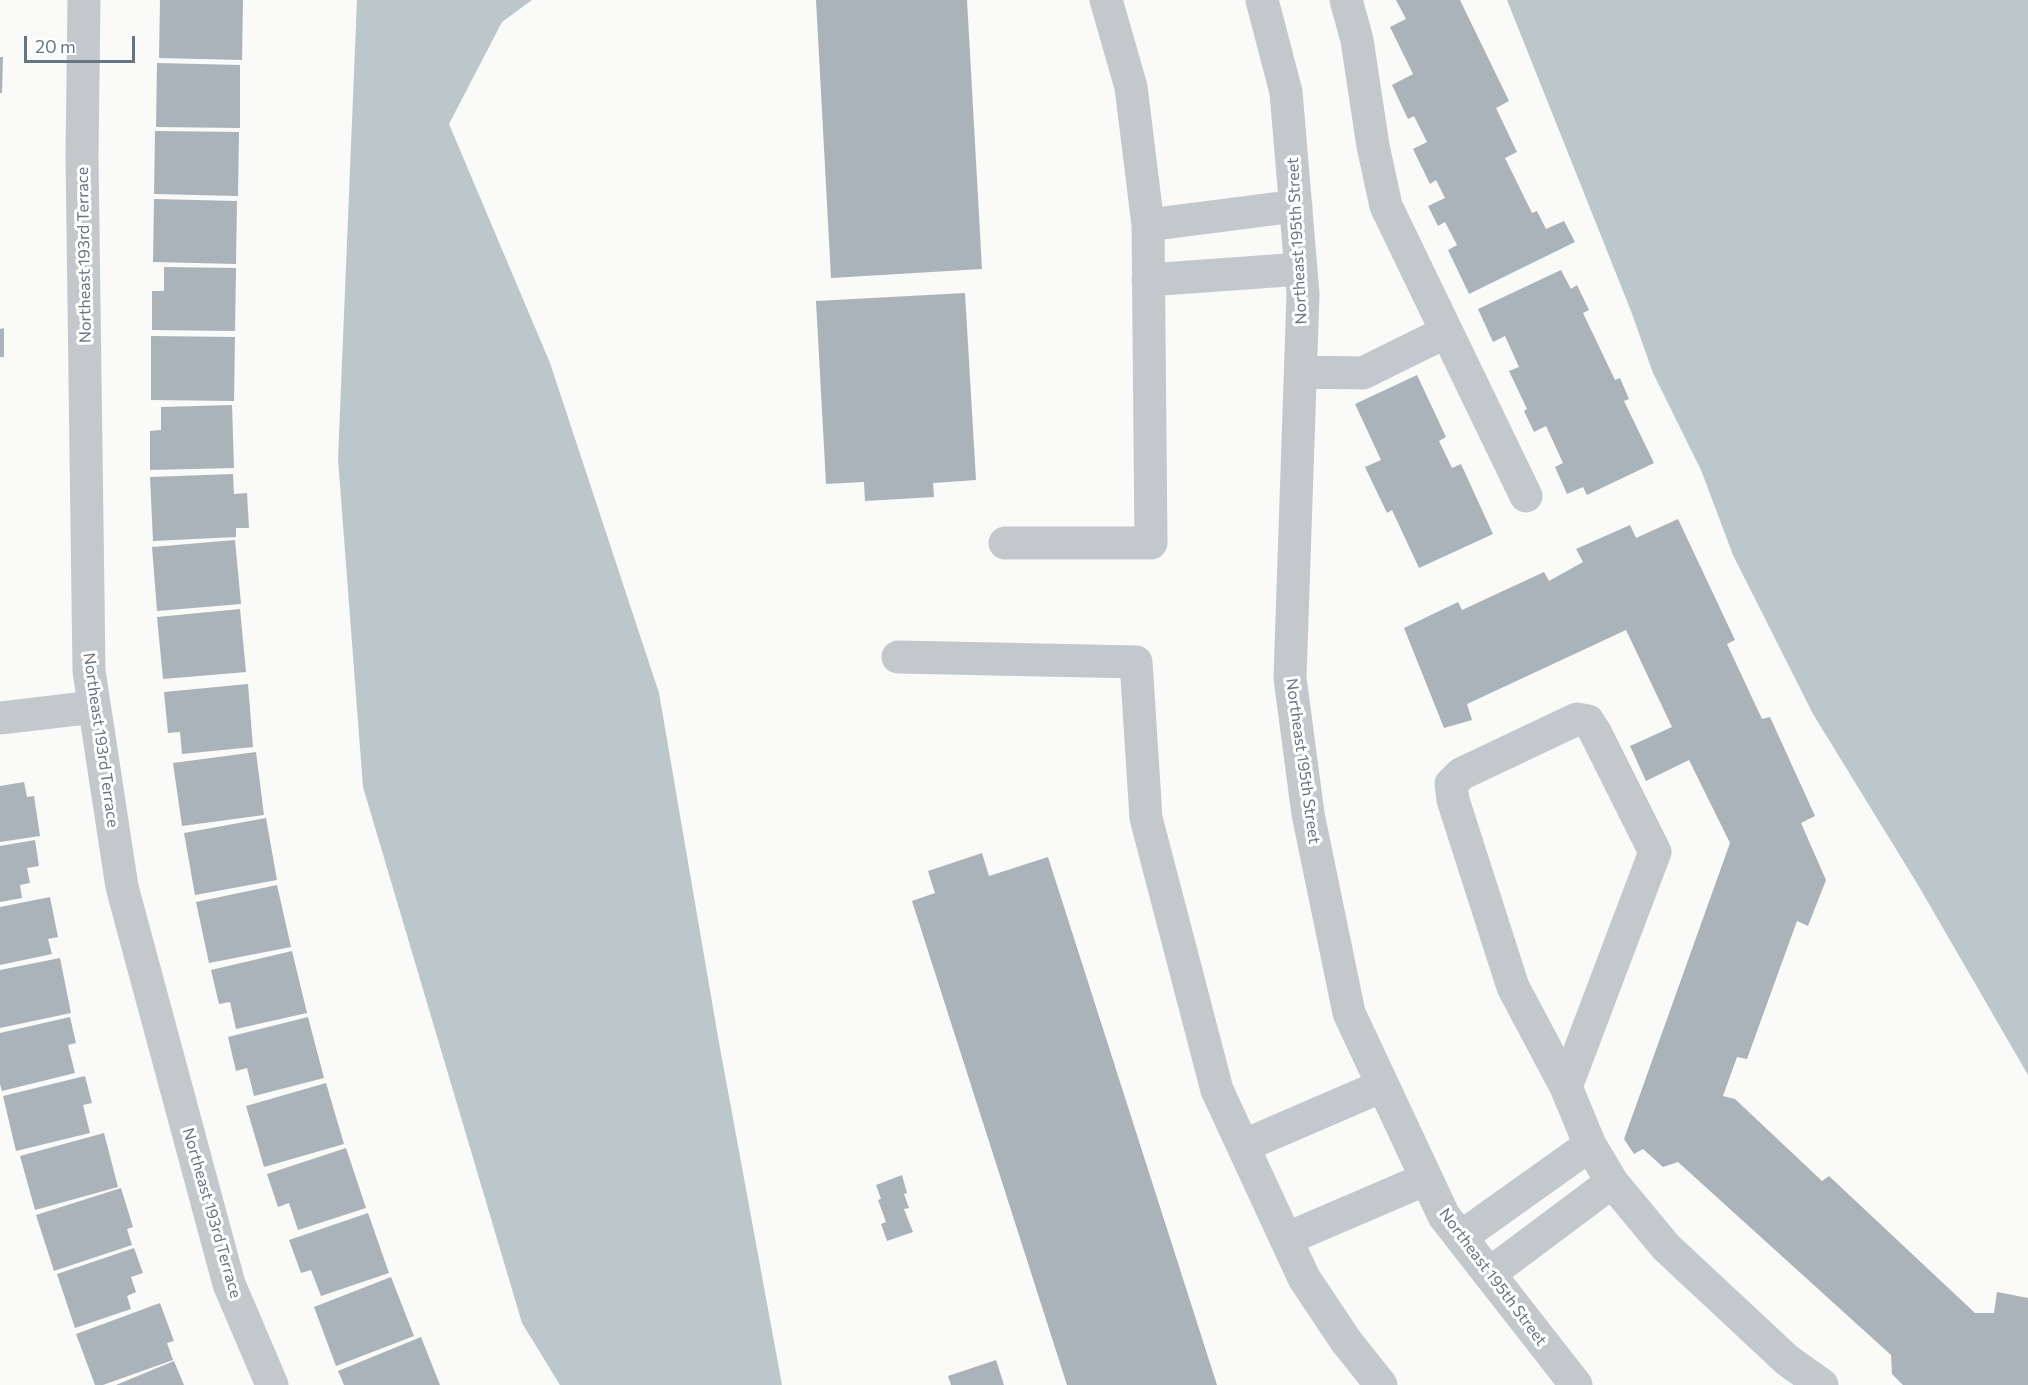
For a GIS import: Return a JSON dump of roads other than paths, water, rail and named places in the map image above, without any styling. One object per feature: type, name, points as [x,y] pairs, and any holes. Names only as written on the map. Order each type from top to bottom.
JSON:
[{"type":"street","name":"Northeast 193rd Terrace","points":[[84,0],[82,156],[89,672],[122,887],[229,1284],[272,1385]]},
{"type":"street","points":[[1005,543],[1151,543],[1148,225],[1131,87],[1106,0]]},
{"type":"street","name":"Northeast 195th Street","points":[[1262,0],[1286,92],[1303,294],[1290,678],[1308,814],[1349,1013],[1444,1216],[1576,1385]]},
{"type":"street","points":[[1346,0],[1357,40],[1373,146],[1386,206],[1526,496]]},
{"type":"street","points":[[1148,225],[1296,206]]},
{"type":"street","points":[[1148,280],[1301,270]]},
{"type":"street","points":[[1301,372],[1363,373],[1446,332]]},
{"type":"street","points":[[898,657],[1136,662],[1146,818],[1217,1090],[1304,1278],[1346,1341],[1381,1385]]},
{"type":"street","points":[[0,718],[94,707]]},
{"type":"street","points":[[1566,1087],[1655,852],[1595,732],[1588,721],[1577,719],[1461,774],[1451,784],[1454,800],[1513,987],[1566,1087],[1590,1145],[1612,1182],[1666,1247],[1787,1360],[1822,1385]]},
{"type":"street","points":[[1243,1146],[1382,1086]]},
{"type":"street","points":[[1461,1237],[1590,1145]]},
{"type":"street","points":[[1287,1239],[1426,1179]]},
{"type":"street","points":[[1489,1274],[1612,1182]]}]
